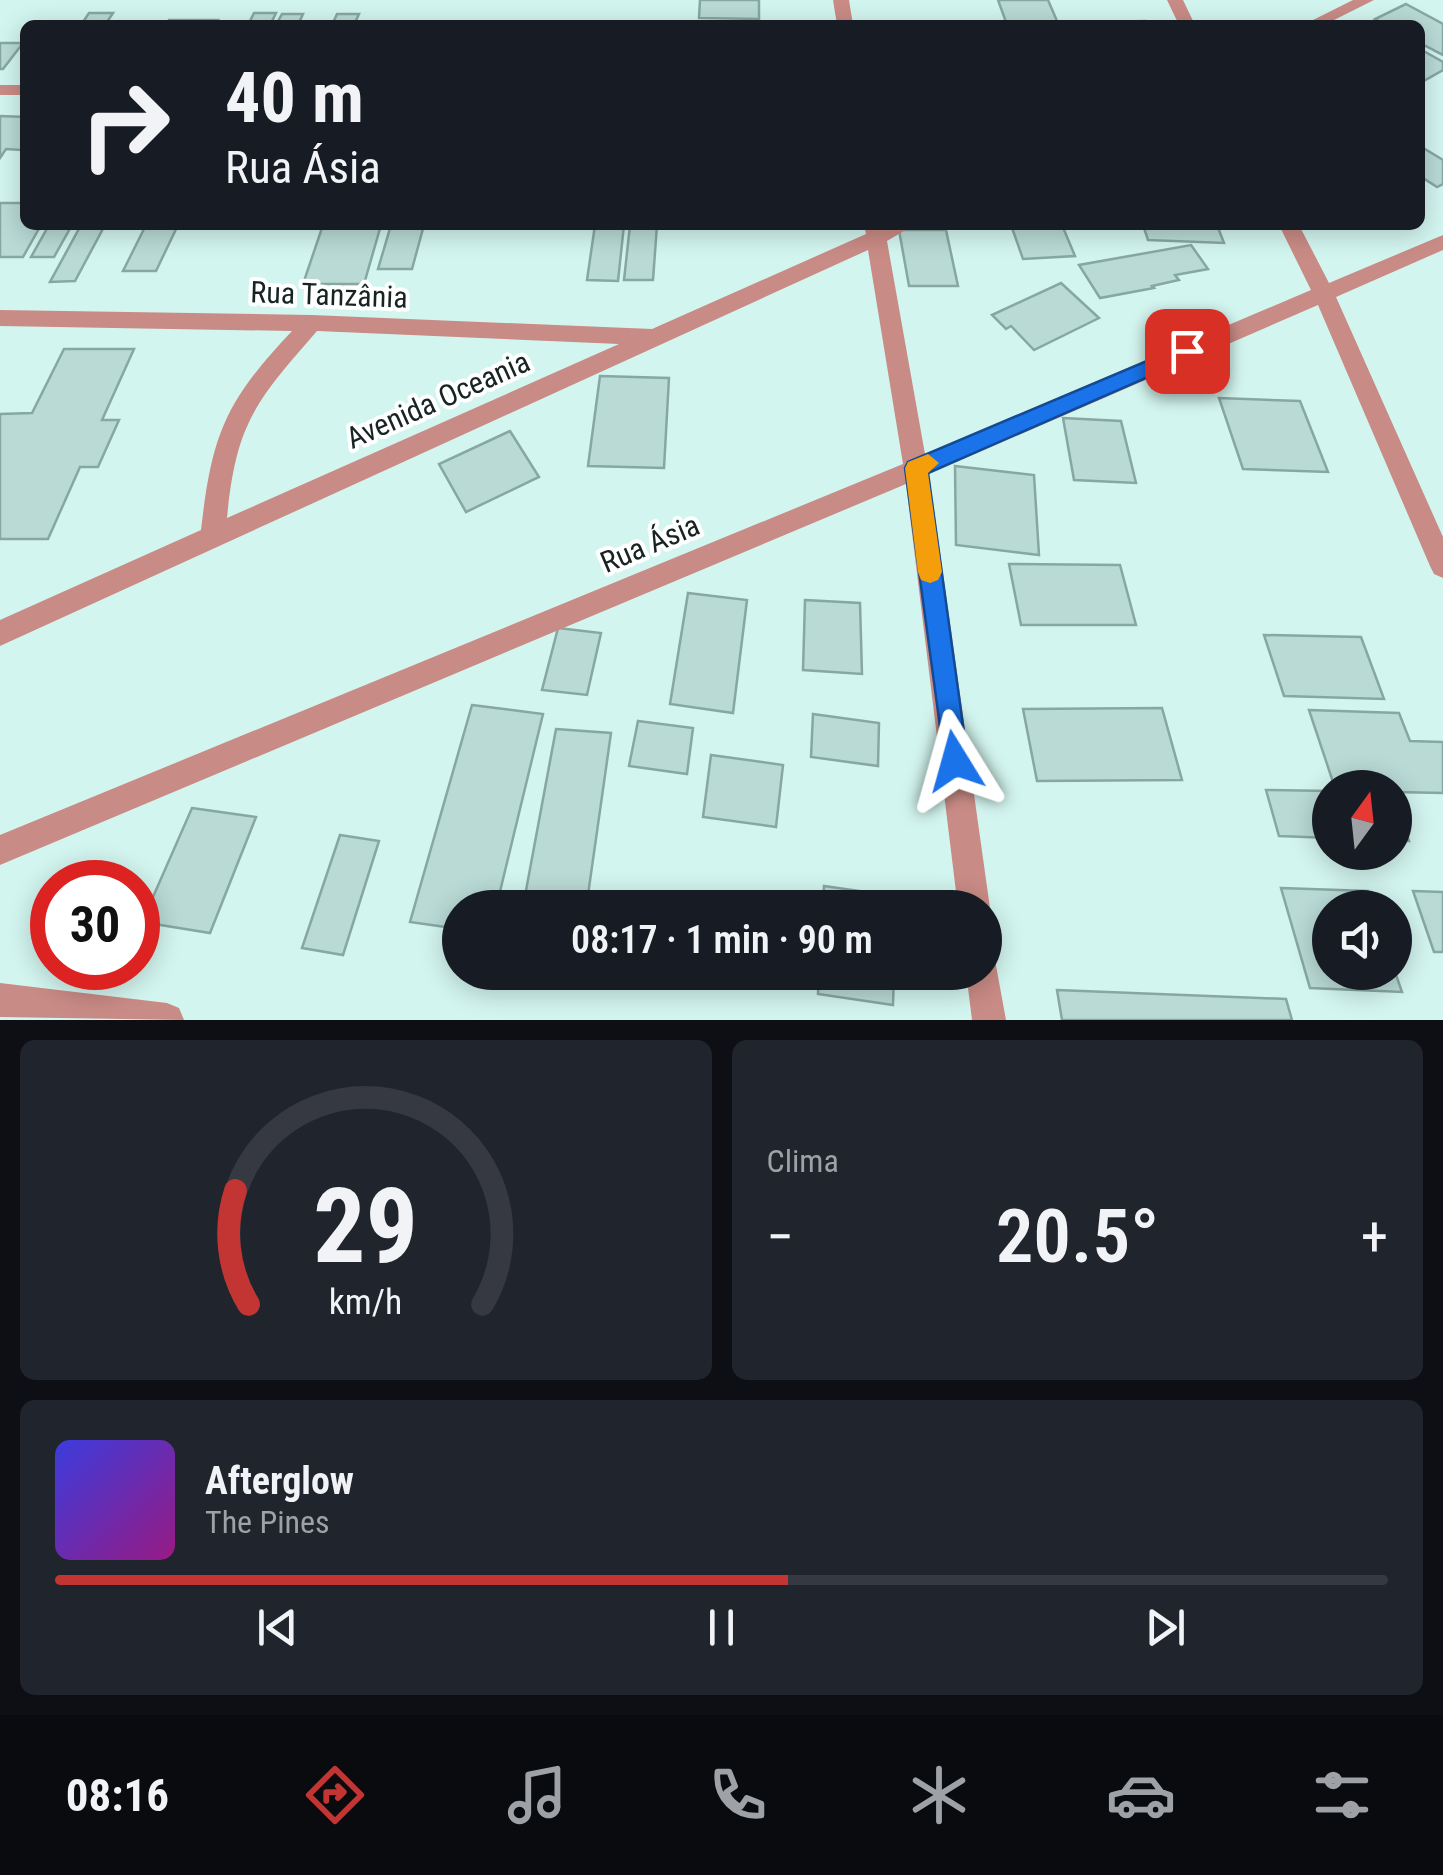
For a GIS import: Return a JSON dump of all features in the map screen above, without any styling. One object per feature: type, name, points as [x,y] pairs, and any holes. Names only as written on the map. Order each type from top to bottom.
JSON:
[{"type":"street","points":[[1322,20],[1366,0]]},
{"type":"street","points":[[1291,230],[1323,292],[1443,566]]},
{"type":"street","points":[[875,232],[916,468],[972,890]]},
{"type":"street","name":"Avenida Oceania","points":[[0,633],[655,338],[875,232]]},
{"type":"street","name":"Rua Ásia","points":[[0,850],[916,468],[1443,242]]},
{"type":"street","name":"Rua Tanzânia","points":[[0,318],[312,323],[655,338]]},
{"type":"street","points":[[213,537],[219,484],[232,426],[242,406],[312,323]]},
{"type":"street","points":[[986,990],[990,1020]]},
{"type":"street","points":[[0,1000],[167,1020]]},
{"type":"building","points":[[700,0],[759,0],[759,19],[699,18]]},
{"type":"building","points":[[998,0],[1048,0],[1057,20],[1005,20]]},
{"type":"building","points":[[1406,4],[1443,24],[1443,55],[1425,46],[1425,20],[1375,19]]},
{"type":"building","points":[[89,13],[113,13],[108,20],[84,20]]},
{"type":"building","points":[[254,13],[276,13],[272,20],[250,20]]},
{"type":"building","points":[[282,14],[303,14],[300,20],[279,20]]},
{"type":"building","points":[[337,14],[359,14],[356,20],[334,20]]},
{"type":"building","points":[[0,43],[20,43],[3,69]]},
{"type":"building","points":[[1425,52],[1443,62],[1443,70],[1425,80]]},
{"type":"building","points":[[0,116],[20,117],[20,150],[6,149],[0,158]]},
{"type":"building","points":[[1425,149],[1443,160],[1443,184],[1437,187],[1425,179]]},
{"type":"building","points":[[0,203],[20,203],[20,230],[38,230],[23,257],[0,257]]},
{"type":"building","points":[[46,230],[69,230],[54,257],[31,257]]},
{"type":"building","points":[[78,230],[102,230],[75,281],[50,282]]},
{"type":"building","points":[[144,230],[176,230],[156,271],[123,271]]},
{"type":"building","points":[[321,230],[380,230],[364,284],[303,284]]},
{"type":"building","points":[[390,230],[423,230],[412,269],[378,269]]},
{"type":"building","points":[[594,230],[623,230],[618,281],[587,280]]},
{"type":"building","points":[[629,230],[657,230],[653,280],[624,280]]},
{"type":"building","points":[[899,230],[946,230],[958,286],[909,286]]},
{"type":"building","points":[[1013,230],[1064,230],[1075,256],[1023,259]]},
{"type":"building","points":[[1145,230],[1219,230],[1224,243],[1148,240]]},
{"type":"building","points":[[1191,245],[1208,269],[1175,275],[1179,280],[1154,288],[1100,298],[1079,265]]},
{"type":"building","points":[[1061,283],[1099,318],[1034,350],[1011,326],[1006,329],[992,315]]},
{"type":"building","points":[[64,349],[134,349],[102,420],[119,420],[98,467],[80,467],[48,539],[0,539],[0,414],[32,413]]},
{"type":"building","points":[[600,376],[669,378],[664,468],[588,466]]},
{"type":"building","points":[[1219,398],[1300,401],[1328,472],[1243,469]]},
{"type":"building","points":[[1063,418],[1121,421],[1136,483],[1074,480]]},
{"type":"building","points":[[510,431],[539,477],[466,512],[439,464]]},
{"type":"building","points":[[955,466],[1034,475],[1039,555],[956,545]]},
{"type":"building","points":[[1009,564],[1120,565],[1136,625],[1021,625]]},
{"type":"building","points":[[688,593],[747,600],[733,713],[670,704]]},
{"type":"building","points":[[805,600],[860,603],[862,674],[803,670]]},
{"type":"building","points":[[558,628],[601,633],[587,695],[542,690]]},
{"type":"building","points":[[1264,635],[1361,637],[1384,699],[1284,696]]},
{"type":"building","points":[[472,705],[543,714],[500,890],[442,890],[442,926],[410,922]]},
{"type":"building","points":[[1162,708],[1182,780],[1037,781],[1023,709]]},
{"type":"building","points":[[1309,710],[1399,713],[1410,741],[1443,742],[1443,793],[1412,792],[1412,770],[1329,770]]},
{"type":"building","points":[[813,714],[879,723],[878,766],[811,757]]},
{"type":"building","points":[[638,721],[693,728],[687,774],[629,766]]},
{"type":"building","points":[[556,729],[611,733],[589,890],[526,890]]},
{"type":"building","points":[[711,755],[783,765],[776,827],[703,817]]},
{"type":"building","points":[[1266,790],[1312,791],[1312,837],[1279,836]]},
{"type":"building","points":[[192,808],[256,817],[210,933],[160,925],[160,881]]},
{"type":"building","points":[[340,835],[379,841],[343,955],[302,948]]},
{"type":"building","points":[[1281,888],[1339,890],[1312,890],[1310,988]]},
{"type":"building","points":[[1413,891],[1443,892],[1443,952],[1434,952]]},
{"type":"building","points":[[818,990],[893,990],[893,1005],[818,994]]},
{"type":"building","points":[[1057,990],[1286,999],[1292,1020],[1062,1020]]},
{"type":"slow traffic","points":[[928,463],[916,468],[930,572]]},
{"type":"route","points":[[955,761],[916,468],[1187,351]]}]
